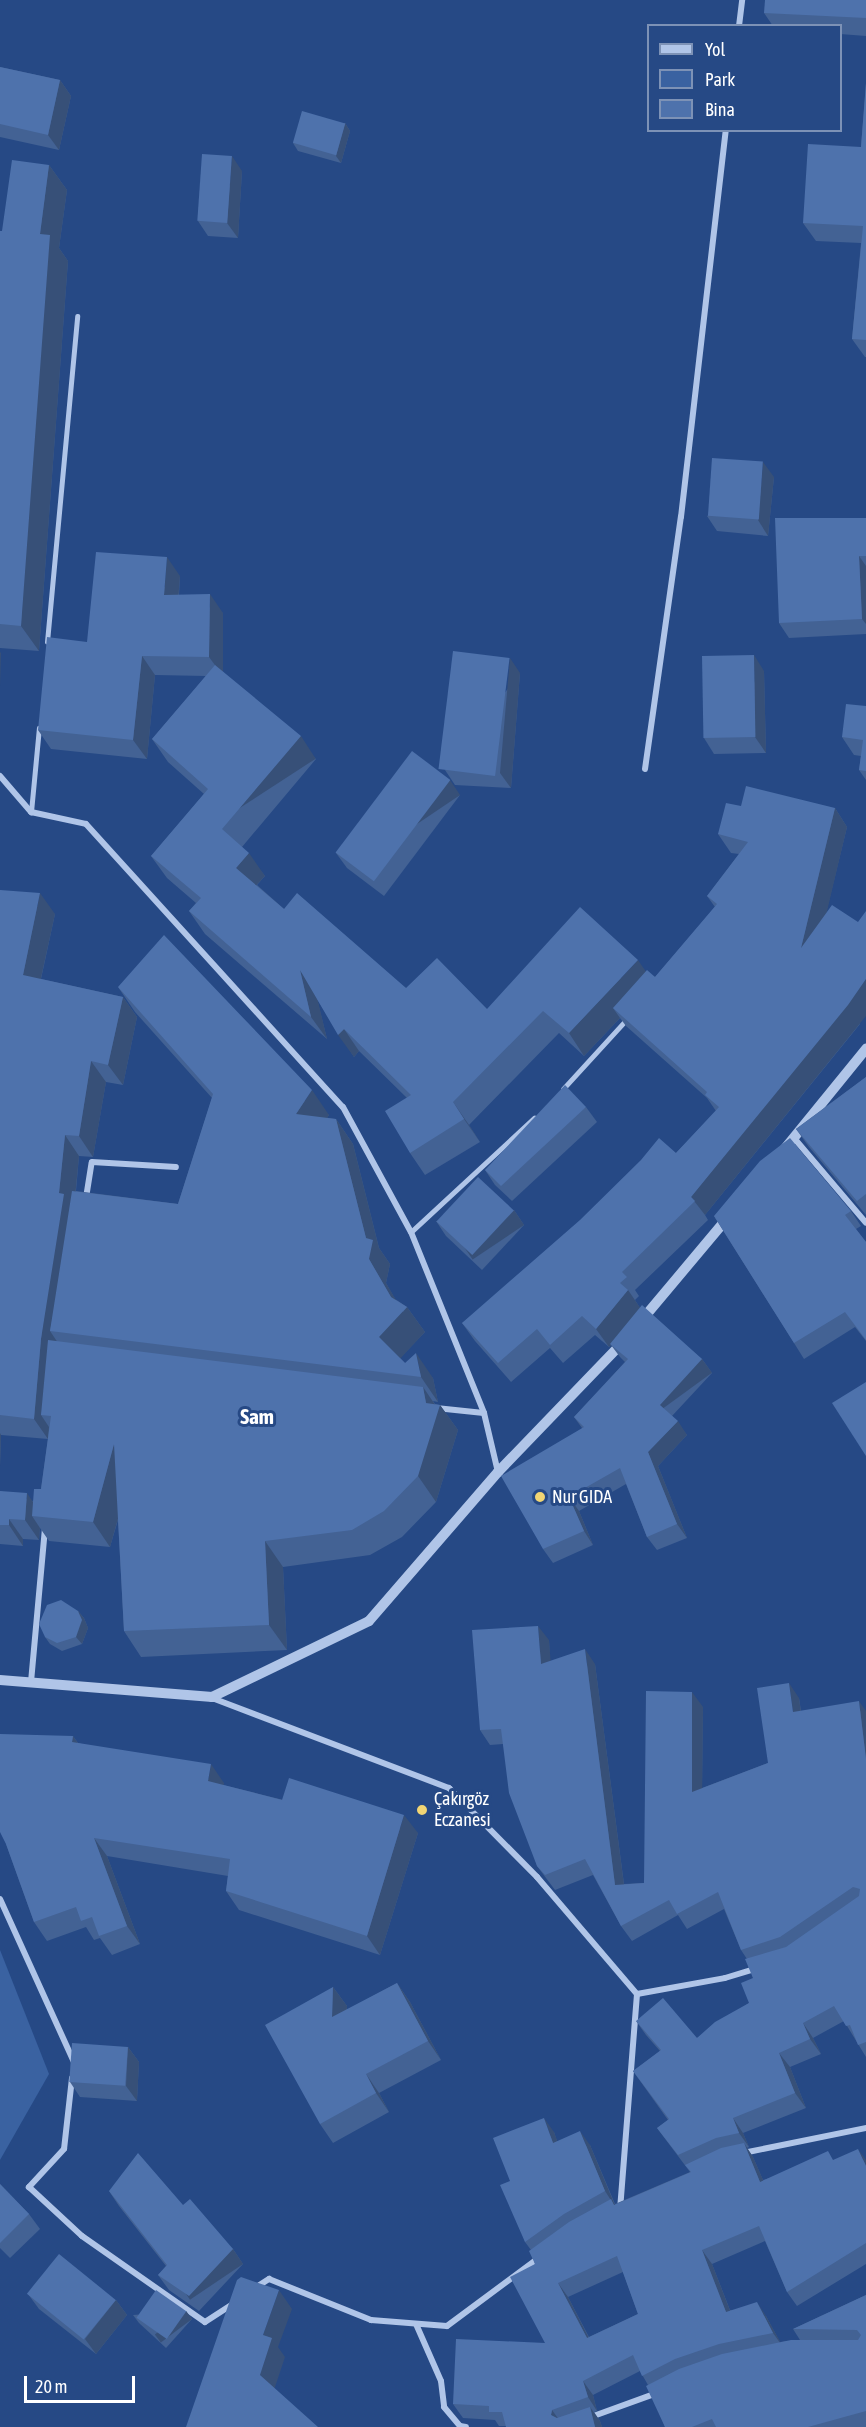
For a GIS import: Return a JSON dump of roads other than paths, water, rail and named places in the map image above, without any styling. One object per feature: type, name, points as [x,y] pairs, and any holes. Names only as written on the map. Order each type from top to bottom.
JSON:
[{"type":"street","points":[[739,24],[742,0]]},
{"type":"street","points":[[645,769],[681,517],[726,132]]},
{"type":"street","points":[[0,776],[31,812],[86,825],[343,1107],[411,1232],[484,1413],[498,1472]]},
{"type":"street","points":[[771,1165],[866,1049]]},
{"type":"street","points":[[794,1138],[866,1223]]},
{"type":"street","points":[[85,1209],[92,1162],[176,1167]]},
{"type":"street","points":[[212,1697],[369,1621],[498,1472],[614,1353],[734,1210]]},
{"type":"street","points":[[425,1406],[484,1413]]},
{"type":"street","points":[[31,1682],[47,1515]]},
{"type":"street","points":[[0,1680],[212,1697],[449,1788],[537,1877],[638,1994],[620,2208]]},
{"type":"street","points":[[0,1899],[74,2060],[64,2149],[29,2187],[82,2236],[205,2322],[242,2297]]},
{"type":"street","points":[[638,1994],[726,1978],[771,1964]]},
{"type":"street","points":[[729,2157],[866,2128]]},
{"type":"street","points":[[611,2212],[630,2203]]},
{"type":"street","points":[[251,2291],[269,2279],[371,2320],[447,2326],[549,2250]]},
{"type":"street","points":[[416,2324],[441,2380],[444,2407],[460,2426],[466,2427]]},
{"type":"street","points":[[579,2421],[641,2402],[669,2388]]},
{"type":"lane","points":[[46,647],[77,316]]},
{"type":"lane","points":[[31,812],[40,718]]},
{"type":"lane","points":[[554,1099],[629,1016]]},
{"type":"lane","points":[[411,1232],[538,1115]]},
{"type":"place","name":"Nur GIDA","points":[[540,1497]]},
{"type":"place","name":"Çakırgöz Eczanesi","points":[[422,1810]]},
{"type":"district","name":"Sam","points":[[257,1416]]}]
